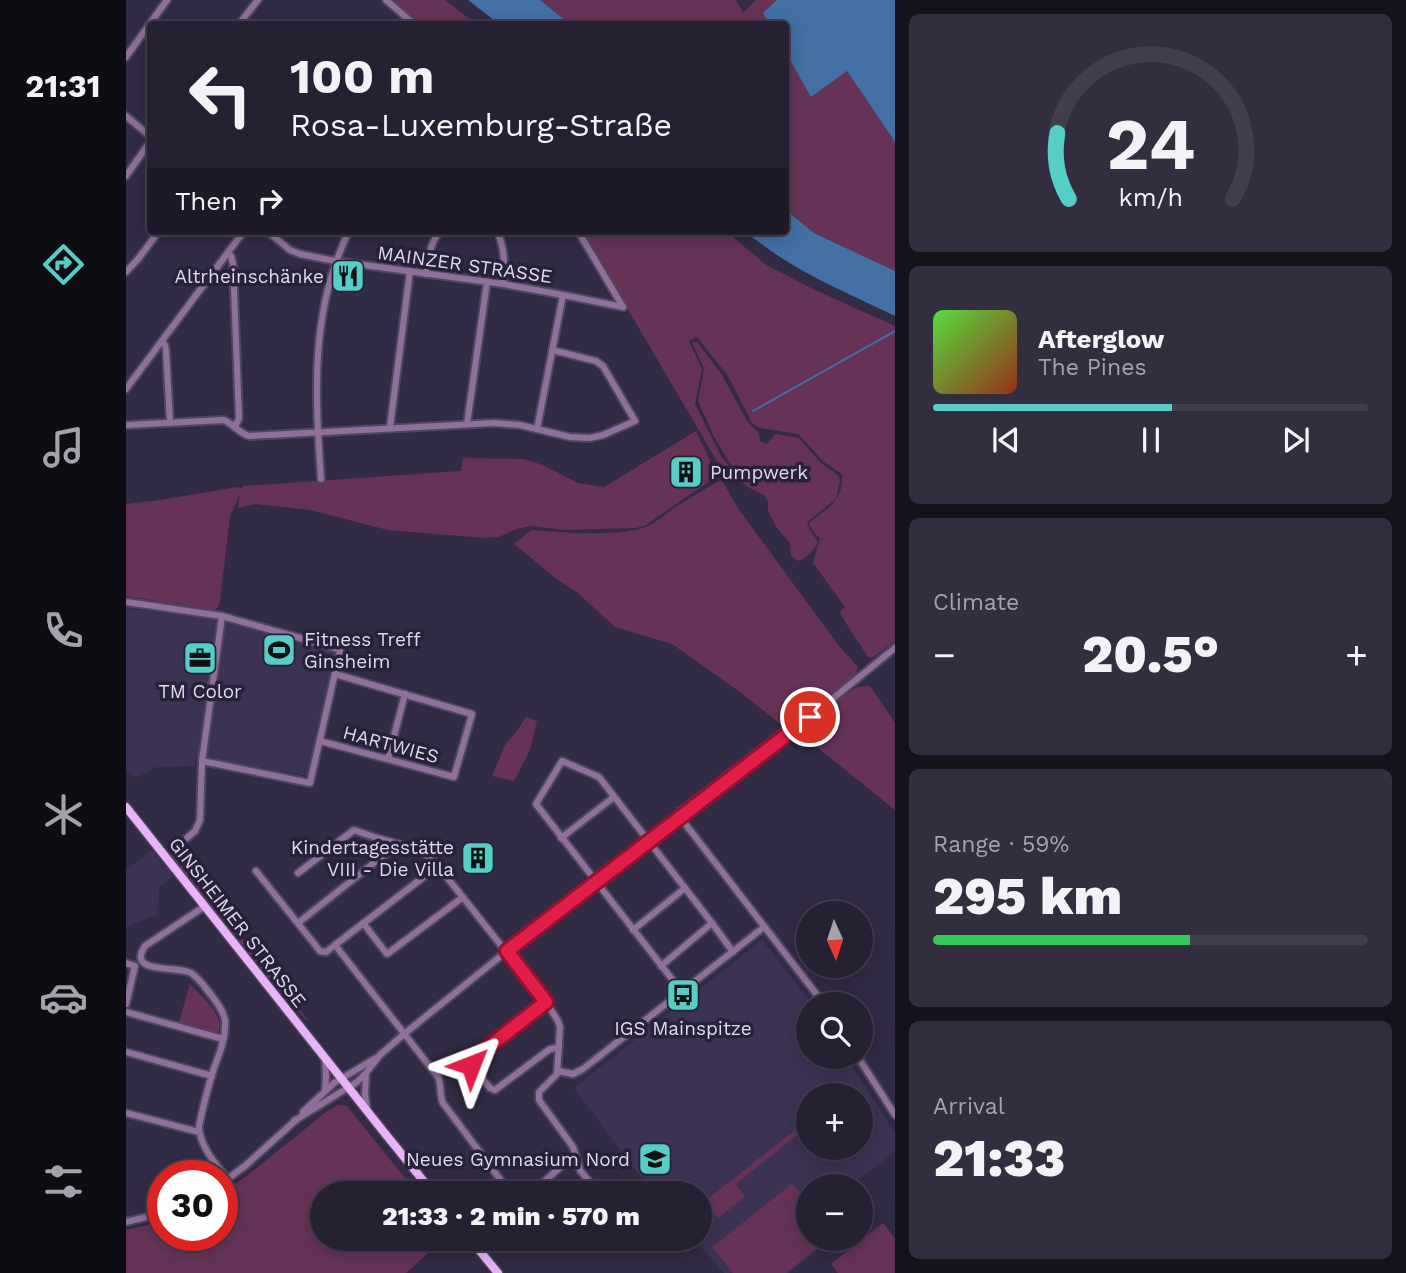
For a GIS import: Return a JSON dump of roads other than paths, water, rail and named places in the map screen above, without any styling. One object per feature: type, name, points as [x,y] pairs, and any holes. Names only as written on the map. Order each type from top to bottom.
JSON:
[{"type":"main road","name":"GINSHEIMER STRASSE","points":[[126,807],[424,1181]]},
{"type":"main road","points":[[480,1251],[498,1273]]},
{"type":"street","points":[[152,21],[167,0]]},
{"type":"street","points":[[241,21],[258,0]]},
{"type":"street","points":[[386,0],[408,21]]},
{"type":"street","points":[[126,57],[147,28]]},
{"type":"street","points":[[126,116],[147,134]]},
{"type":"street","points":[[126,176],[147,146]]},
{"type":"street","points":[[126,272],[156,235]]},
{"type":"street","points":[[126,389],[241,235]]},
{"type":"street","name":"MAINZER STRASSE","points":[[272,235],[290,250],[335,261],[503,284],[623,307],[580,235]]},
{"type":"street","points":[[321,479],[316,404],[317,353],[335,261],[347,235]]},
{"type":"street","points":[[426,274],[428,255],[437,235]]},
{"type":"street","points":[[499,235],[505,263],[503,284]]},
{"type":"street","points":[[228,253],[233,264],[239,418],[235,426]]},
{"type":"street","points":[[390,427],[410,271]]},
{"type":"street","points":[[467,424],[487,282]]},
{"type":"street","points":[[537,429],[563,295]]},
{"type":"street","points":[[162,342],[166,350],[170,422]]},
{"type":"street","points":[[126,425],[224,420],[249,436],[494,423],[590,438],[635,421],[603,366],[596,361],[552,350]]},
{"type":"street","points":[[126,601],[222,616],[340,649],[310,783],[202,761]]},
{"type":"street","points":[[187,838],[195,831],[200,820],[202,761],[222,616]]},
{"type":"street","points":[[238,1171],[325,1091],[380,1055],[507,951],[895,648]]},
{"type":"street","points":[[335,674],[405,694],[388,759]]},
{"type":"street","name":"HARTWIES","points":[[320,741],[454,777],[472,714],[405,694]]},
{"type":"street","points":[[682,992],[536,804],[562,761],[599,777],[733,951]]},
{"type":"street","points":[[561,838],[614,797]]},
{"type":"street","points":[[680,817],[815,992]]},
{"type":"street","points":[[298,873],[354,830],[417,849],[438,866],[507,951],[558,1021],[558,1072],[538,1092],[538,1100],[573,1147],[580,1170],[589,1181]]},
{"type":"street","points":[[298,923],[389,851],[393,843]]},
{"type":"street","points":[[256,871],[323,953],[438,866]]},
{"type":"street","points":[[633,930],[685,888]]},
{"type":"street","points":[[363,923],[387,954],[463,897]]},
{"type":"street","points":[[126,1004],[145,946],[205,906]]},
{"type":"street","points":[[661,966],[712,923]]},
{"type":"street","points":[[558,1072],[573,1074],[583,1069],[764,927]]},
{"type":"street","points":[[335,945],[439,1077],[443,1104],[501,1181]]},
{"type":"street","points":[[126,962],[189,972],[220,1007],[224,1016],[226,1023],[223,1039],[199,1132],[213,1160]]},
{"type":"street","points":[[546,1002],[472,1060],[471,1065],[490,1088],[495,1090],[550,1049],[559,1048]]},
{"type":"street","points":[[126,1012],[223,1039]]},
{"type":"street","points":[[126,1052],[212,1076]]},
{"type":"street","points":[[295,1121],[349,1087],[366,1073],[380,1055]]},
{"type":"street","points":[[325,1057],[325,1091]]},
{"type":"street","points":[[866,1069],[895,1115]]},
{"type":"street","points":[[366,1073],[367,1111]]},
{"type":"street","points":[[126,1113],[199,1132]]},
{"type":"street","points":[[545,1181],[571,1158],[576,1157]]},
{"type":"street","points":[[126,1222],[147,1217]]},
{"type":"water","points":[[468,0],[540,0],[566,21],[495,21]]},
{"type":"water","points":[[777,0],[895,0],[895,142],[847,71],[811,97],[789,58],[789,21],[768,21],[763,13]]},
{"type":"water","points":[[789,212],[814,233],[895,271],[895,316],[798,268],[750,235],[789,235]]},
{"type":"waterway","points":[[753,411],[895,331]]},
{"type":"place","name":"Altrheinschänke","points":[[348,276]]},
{"type":"place","name":"Pumpwerk","points":[[686,472]]},
{"type":"place","name":"Fitness Treff Ginsheim","points":[[279,650]]},
{"type":"place","name":"TM Color","points":[[200,658]]},
{"type":"place","name":"Kindertagesstätte VIII - Die Villa","points":[[478,858]]},
{"type":"place","name":"IGS Mainspitze","points":[[683,995]]},
{"type":"place","name":"Neues Gymnasium Nord","points":[[655,1159]]}]
